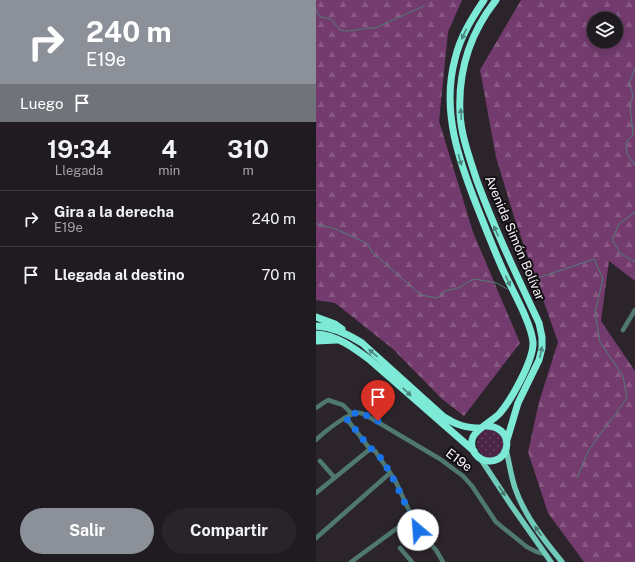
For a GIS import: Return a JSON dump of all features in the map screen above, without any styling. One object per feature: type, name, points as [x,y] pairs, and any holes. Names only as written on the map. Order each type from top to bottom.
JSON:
[{"type":"highway","name":"Avenida Simón Bolívar","points":[[483,427],[500,413],[520,380],[528,365],[533,343],[529,325],[494,250],[467,181],[452,127],[450,83],[455,59],[469,24],[484,0]]},
{"type":"highway","name":"Avenida Simón Bolívar","points":[[496,0],[487,10],[471,41],[464,63],[460,114],[470,159],[491,219],[539,323],[542,337],[542,348],[539,360],[518,403],[507,440]]},
{"type":"highway","points":[[316,317],[335,324],[362,344],[448,420],[461,426],[492,426],[499,429],[504,433],[507,440],[506,449],[496,460],[482,462],[476,461],[428,415],[424,409]]},
{"type":"highway","points":[[316,326],[334,329],[348,335]]},
{"type":"highway","points":[[316,334],[329,336],[339,340],[353,347],[370,360],[424,409],[474,451],[482,462]]},
{"type":"highway","points":[[316,341],[339,340]]},
{"type":"highway","points":[[474,451],[472,441],[474,436],[483,427]]},
{"type":"main road","points":[[506,449],[511,473],[520,501],[529,517],[562,562]]},
{"type":"main road","points":[[482,462],[551,562]]},
{"type":"street","points":[[623,330],[635,310]]},
{"type":"street","points":[[316,408],[328,400],[343,405],[352,414],[325,431],[316,440]]},
{"type":"street","name":"E19e","points":[[352,414],[359,412],[378,421],[440,459],[463,476],[472,486],[496,522],[528,547],[545,554]]},
{"type":"street","points":[[346,418],[370,448],[375,451],[390,473],[418,530],[436,550],[444,562]]},
{"type":"street","points":[[316,493],[370,448]]},
{"type":"street","points":[[320,461],[334,477]]},
{"type":"street","points":[[316,538],[390,473]]},
{"type":"street","points":[[351,562],[411,518]]},
{"type":"street","points":[[528,547],[536,540]]},
{"type":"street","points":[[400,548],[412,562]]},
{"type":"shaded area","points":[[489,427],[505,436],[504,451],[497,456],[490,458],[481,453],[477,442],[478,436],[482,431]]},
{"type":"green space","points":[[316,0],[462,0],[448,32],[439,121],[473,232],[520,343],[464,416],[442,399],[393,349],[335,303],[316,300]]},
{"type":"green space","points":[[521,0],[635,0],[635,281],[609,261],[601,321],[635,371],[635,562],[584,562],[548,513],[528,452],[539,402],[558,342],[515,220],[496,157],[480,70]]},
{"type":"waterway","points":[[316,9],[320,17],[331,19],[340,30],[349,31],[375,28],[424,6]]},
{"type":"waterway","points":[[635,68],[629,83],[633,95],[630,106],[633,135],[626,142],[627,154],[635,165]]},
{"type":"waterway","points":[[635,212],[619,224],[612,240],[620,253],[635,262]]},
{"type":"waterway","points":[[316,223],[336,229],[368,244],[372,252],[421,295],[437,298],[445,291],[458,288],[474,279],[497,283],[507,289]]},
{"type":"waterway","points":[[529,281],[594,259],[603,279],[595,312],[600,342],[623,376],[627,398],[588,451],[577,478]]},
{"type":"route","points":[[378,421],[359,412],[346,418],[370,448],[375,451],[395,480],[411,518],[418,530]]}]
